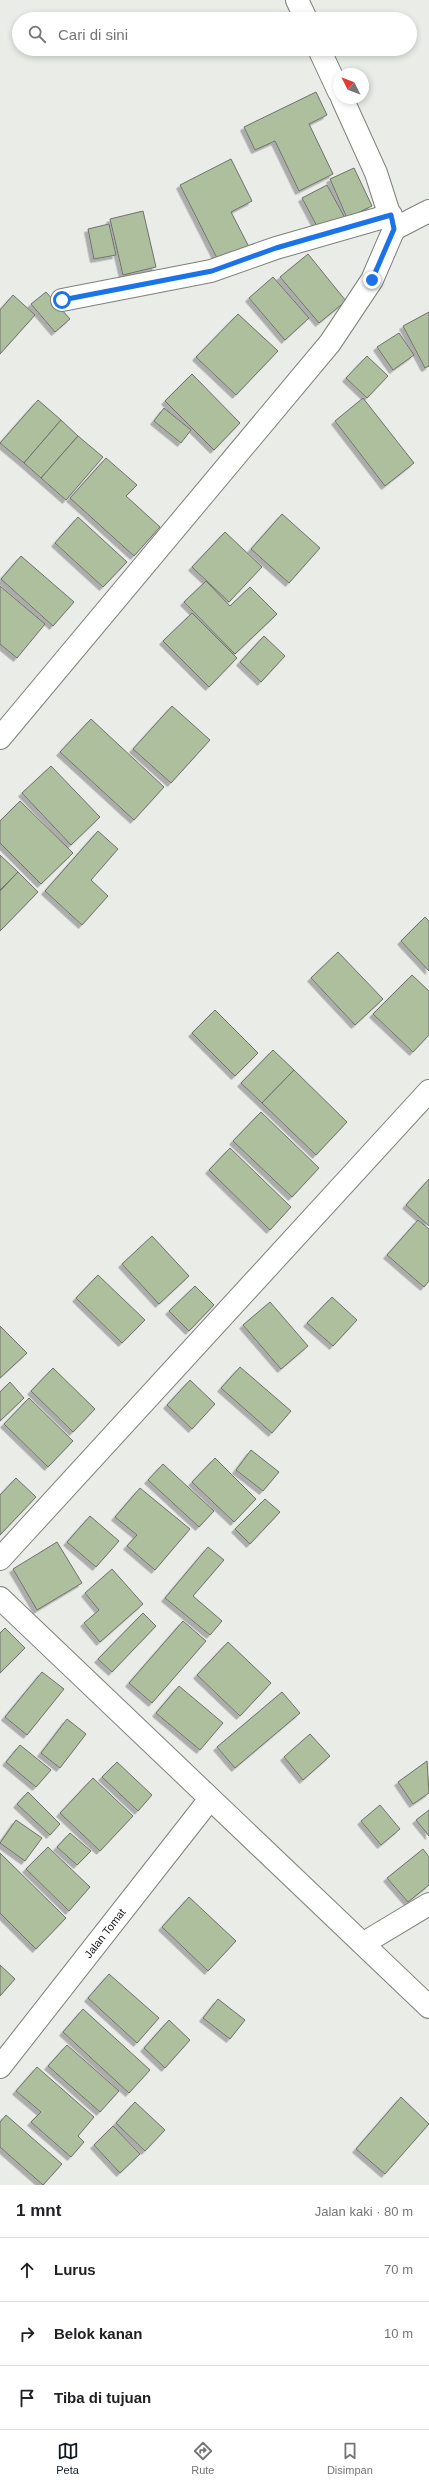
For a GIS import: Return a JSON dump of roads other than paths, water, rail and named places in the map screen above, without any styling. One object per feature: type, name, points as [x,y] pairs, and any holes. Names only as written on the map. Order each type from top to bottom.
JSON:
[{"type":"street","points":[[297,0],[303,12]]},
{"type":"street","points":[[322,56],[333,79]]},
{"type":"street","points":[[0,738],[330,343],[372,280],[393,222],[376,173],[345,104]]},
{"type":"street","points":[[62,300],[212,271],[276,248],[393,222],[429,211]]},
{"type":"street","points":[[0,1559],[429,1091]]},
{"type":"street","points":[[0,1598],[210,1799],[364,1943],[429,2007]]},
{"type":"street","name":"Jalan Tomat","points":[[0,2067],[210,1799]]},
{"type":"street","points":[[364,1943],[429,1904]]}]
